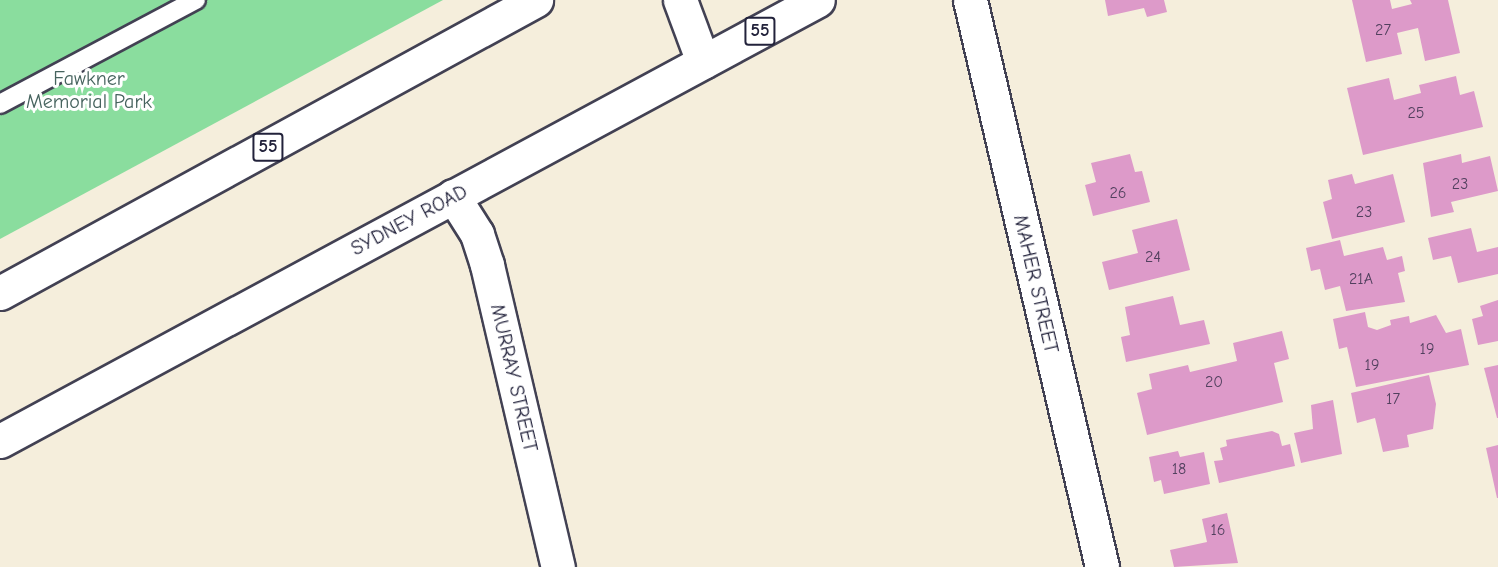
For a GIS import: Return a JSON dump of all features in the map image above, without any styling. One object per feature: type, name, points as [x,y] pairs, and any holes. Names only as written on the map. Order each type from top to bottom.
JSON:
[{"type":"main road","name":"55","points":[[0,293],[536,0]]},
{"type":"main road","points":[[680,0],[703,62]]},
{"type":"main road","name":"SYDNEY ROAD","points":[[0,441],[818,0]]},
{"type":"main road","name":"MAHER STREET","points":[[970,0],[1102,567]]},
{"type":"main road","name":"MURRAY STREET","points":[[453,196],[477,234],[487,265],[558,567]]},
{"type":"lane","points":[[0,104],[196,0]]},
{"type":"green space","name":"Fawkner Memorial Park","points":[[0,0],[443,0],[0,239]]},
{"type":"building","points":[[1105,0],[1164,0],[1167,12],[1147,17],[1144,8],[1108,16]]},
{"type":"building","points":[[1352,0],[1390,0],[1392,9],[1412,4],[1410,0],[1448,0],[1460,53],[1425,61],[1418,28],[1397,33],[1402,54],[1366,62]]},
{"type":"building","points":[[1456,76],[1460,95],[1474,91],[1483,127],[1363,155],[1347,88],[1389,78],[1394,100],[1421,93],[1419,85]]},
{"type":"building","points":[[1130,154],[1135,172],[1142,171],[1150,202],[1093,216],[1085,185],[1096,182],[1091,163]]},
{"type":"building","points":[[1461,154],[1462,163],[1490,156],[1498,191],[1451,202],[1454,212],[1431,217],[1423,163]]},
{"type":"building","points":[[1352,174],[1355,184],[1393,174],[1405,222],[1332,239],[1323,202],[1332,199],[1328,180]]},
{"type":"building","points":[[1177,219],[1190,270],[1109,290],[1102,262],[1138,253],[1132,230]]},
{"type":"building","points":[[1471,228],[1477,252],[1498,247],[1498,274],[1458,283],[1451,256],[1433,260],[1428,238]]},
{"type":"building","points":[[1340,240],[1344,256],[1383,247],[1387,260],[1402,256],[1405,271],[1398,273],[1405,302],[1346,311],[1340,286],[1325,290],[1320,269],[1311,271],[1306,248]]},
{"type":"building","points":[[1173,296],[1180,325],[1204,320],[1210,344],[1126,362],[1121,337],[1130,335],[1125,307]]},
{"type":"building","points":[[1498,300],[1498,341],[1478,345],[1472,319],[1483,316],[1480,306]]},
{"type":"building","points":[[1365,312],[1368,327],[1377,330],[1391,325],[1390,320],[1409,316],[1410,323],[1436,315],[1446,333],[1461,329],[1469,365],[1356,387],[1347,347],[1339,349],[1333,319]]},
{"type":"building","points":[[1282,331],[1289,359],[1274,363],[1283,402],[1147,435],[1137,393],[1152,389],[1149,374],[1188,365],[1190,372],[1237,361],[1233,343]]},
{"type":"building","points":[[1498,365],[1498,418],[1497,418],[1484,368]]},
{"type":"building","points":[[1429,375],[1436,404],[1433,429],[1407,435],[1409,447],[1383,452],[1375,418],[1357,423],[1351,393]]},
{"type":"building","points":[[1333,400],[1342,454],[1301,463],[1294,433],[1313,429],[1311,405]]},
{"type":"building","points":[[1272,431],[1279,434],[1282,446],[1290,444],[1295,466],[1219,483],[1214,461],[1223,460],[1220,448],[1227,446],[1226,440]]},
{"type":"building","points":[[1498,445],[1498,498],[1497,498],[1486,448]]},
{"type":"building","points":[[1178,451],[1180,457],[1204,452],[1210,484],[1164,494],[1161,480],[1154,482],[1149,457]]},
{"type":"building","points":[[1227,513],[1238,563],[1174,567],[1170,550],[1207,542],[1202,519]]}]
